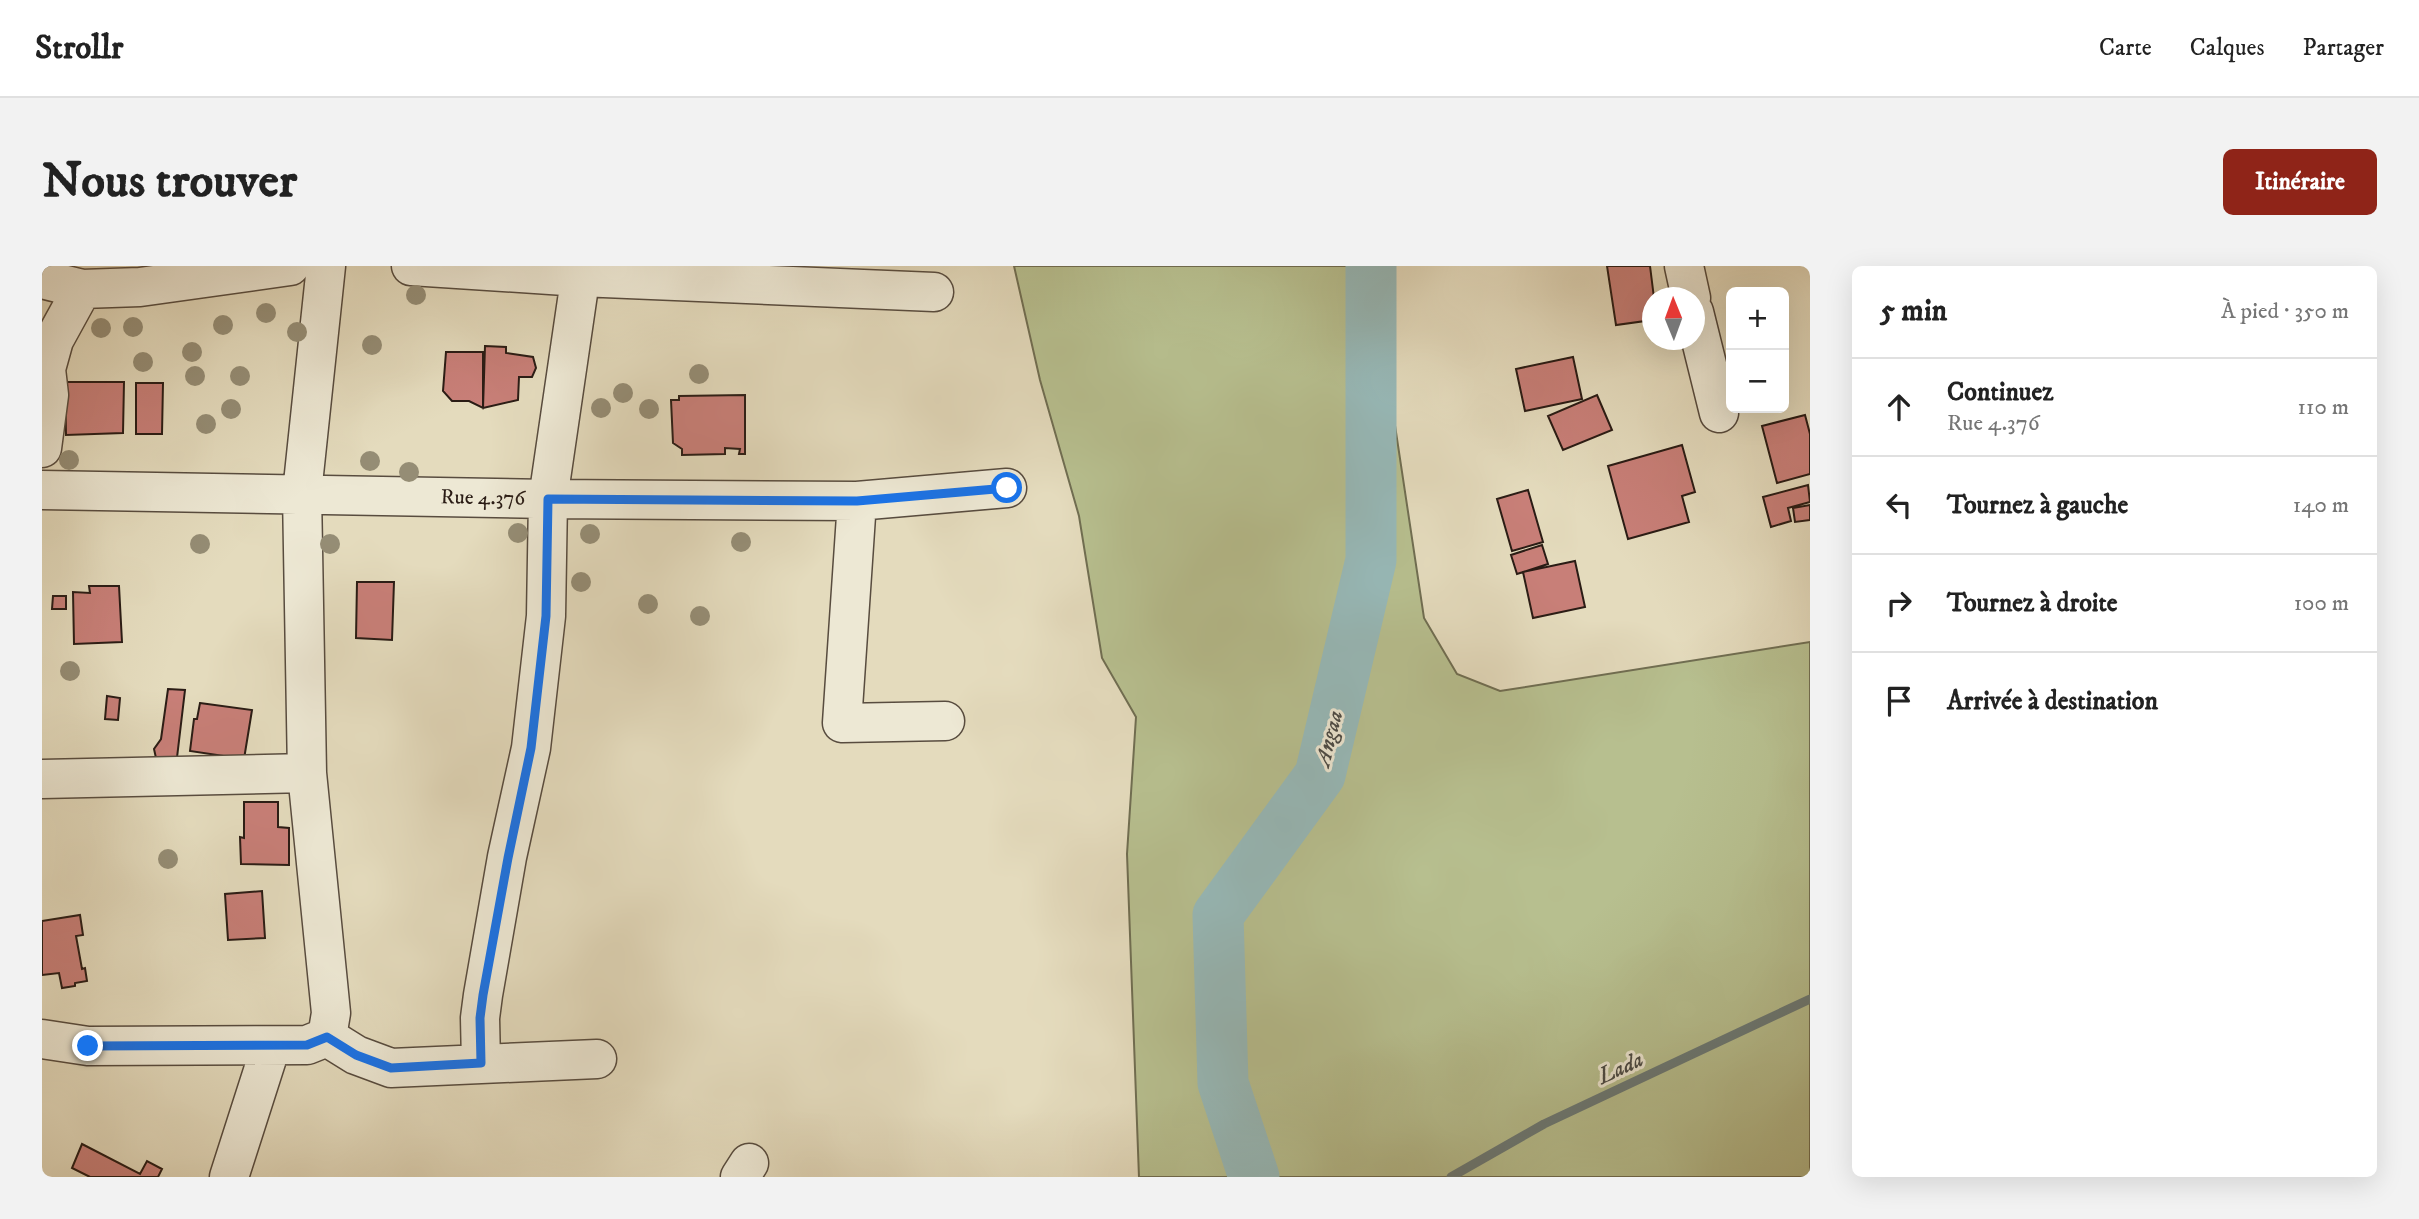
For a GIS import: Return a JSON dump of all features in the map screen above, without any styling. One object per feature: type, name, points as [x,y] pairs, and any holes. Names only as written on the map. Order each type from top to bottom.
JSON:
[{"type":"street","points":[[42,279],[82,289],[140,288],[290,266]]},
{"type":"street","points":[[327,266],[302,493],[307,773],[331,1013],[327,1037]]},
{"type":"street","points":[[411,266],[581,271],[934,292]]},
{"type":"street","points":[[1684,266],[1689,287]]},
{"type":"street","points":[[481,1063],[480,1018],[483,995],[531,748],[546,616],[548,499],[581,271]]},
{"type":"street","points":[[42,448],[49,395],[46,369],[54,340],[82,289]]},
{"type":"street","points":[[1704,350],[1719,413]]},
{"type":"street","name":"Rue 4.376","points":[[42,490],[548,499],[857,501],[1007,488]]},
{"type":"street","points":[[857,501],[842,723],[945,721]]},
{"type":"street","points":[[42,779],[307,773]]},
{"type":"street","points":[[327,1037],[356,1055],[391,1068],[597,1059]]},
{"type":"street","points":[[42,1039],[88,1046],[271,1046],[307,1045],[327,1037]]},
{"type":"street","points":[[229,1177],[271,1046]]},
{"type":"green space","points":[[1014,266],[1371,266],[1424,618],[1457,674],[1500,691],[1810,642],[1810,1177],[1139,1177],[1127,854],[1136,717],[1102,658],[1079,516],[1040,380]]},
{"type":"building","points":[[1607,266],[1650,266],[1653,287],[1642,287],[1642,321],[1616,325]]},
{"type":"building","points":[[485,346],[506,347],[506,353],[533,357],[536,368],[532,377],[519,377],[518,400],[483,408]]},
{"type":"building","points":[[446,352],[483,352],[483,408],[469,401],[452,401],[443,391]]},
{"type":"building","points":[[1573,357],[1582,399],[1525,411],[1516,369]]},
{"type":"building","points":[[65,382],[124,382],[123,433],[66,435]]},
{"type":"building","points":[[136,383],[163,383],[162,434],[136,434]]},
{"type":"building","points":[[745,395],[745,454],[739,454],[740,449],[725,448],[725,454],[682,455],[682,449],[673,443],[671,400],[679,400],[679,396]]},
{"type":"building","points":[[1597,395],[1612,430],[1563,450],[1548,416]]},
{"type":"building","points":[[1805,415],[1810,434],[1810,474],[1777,483],[1762,426]]},
{"type":"building","points":[[1682,445],[1695,492],[1682,496],[1689,522],[1628,539],[1608,466]]},
{"type":"building","points":[[1808,485],[1810,502],[1788,508],[1791,521],[1771,527],[1763,497]]},
{"type":"building","points":[[1528,490],[1543,542],[1512,551],[1497,499]]},
{"type":"building","points":[[1810,505],[1810,520],[1795,522],[1793,508]]},
{"type":"building","points":[[1542,545],[1548,564],[1517,574],[1511,555]]},
{"type":"building","points":[[1575,561],[1585,607],[1533,618],[1523,572]]},
{"type":"building","points":[[357,582],[394,582],[392,640],[356,638]]},
{"type":"building","points":[[89,586],[119,586],[122,642],[74,644],[73,592],[90,593]]},
{"type":"building","points":[[53,596],[66,596],[66,609],[52,609]]},
{"type":"building","points":[[168,689],[185,690],[176,766],[156,758],[154,749],[161,739]]},
{"type":"building","points":[[107,696],[120,698],[118,720],[105,719]]},
{"type":"building","points":[[200,703],[252,710],[244,759],[190,751],[194,719],[197,719]]},
{"type":"building","points":[[244,802],[278,802],[278,827],[289,828],[289,865],[241,864],[240,837],[244,838]]},
{"type":"building","points":[[262,891],[265,938],[228,940],[225,894]]},
{"type":"building","points":[[80,915],[83,935],[76,936],[87,981],[62,988],[59,973],[42,975],[42,921]]},
{"type":"building","points":[[82,1144],[140,1174],[147,1161],[162,1169],[158,1177],[90,1177],[72,1168]]},
{"type":"waterway","name":"Angaa","points":[[1254,1177],[1223,1083],[1218,915],[1320,775],[1371,560],[1371,266]]},
{"type":"waterway","name":"Lada","points":[[1451,1177],[1544,1124],[1810,999]]},
{"type":"route","points":[[88,1046],[307,1045],[327,1037],[356,1055],[391,1068],[481,1063],[480,1018],[483,995],[531,748],[546,616],[548,499],[857,501],[1007,488]]}]
